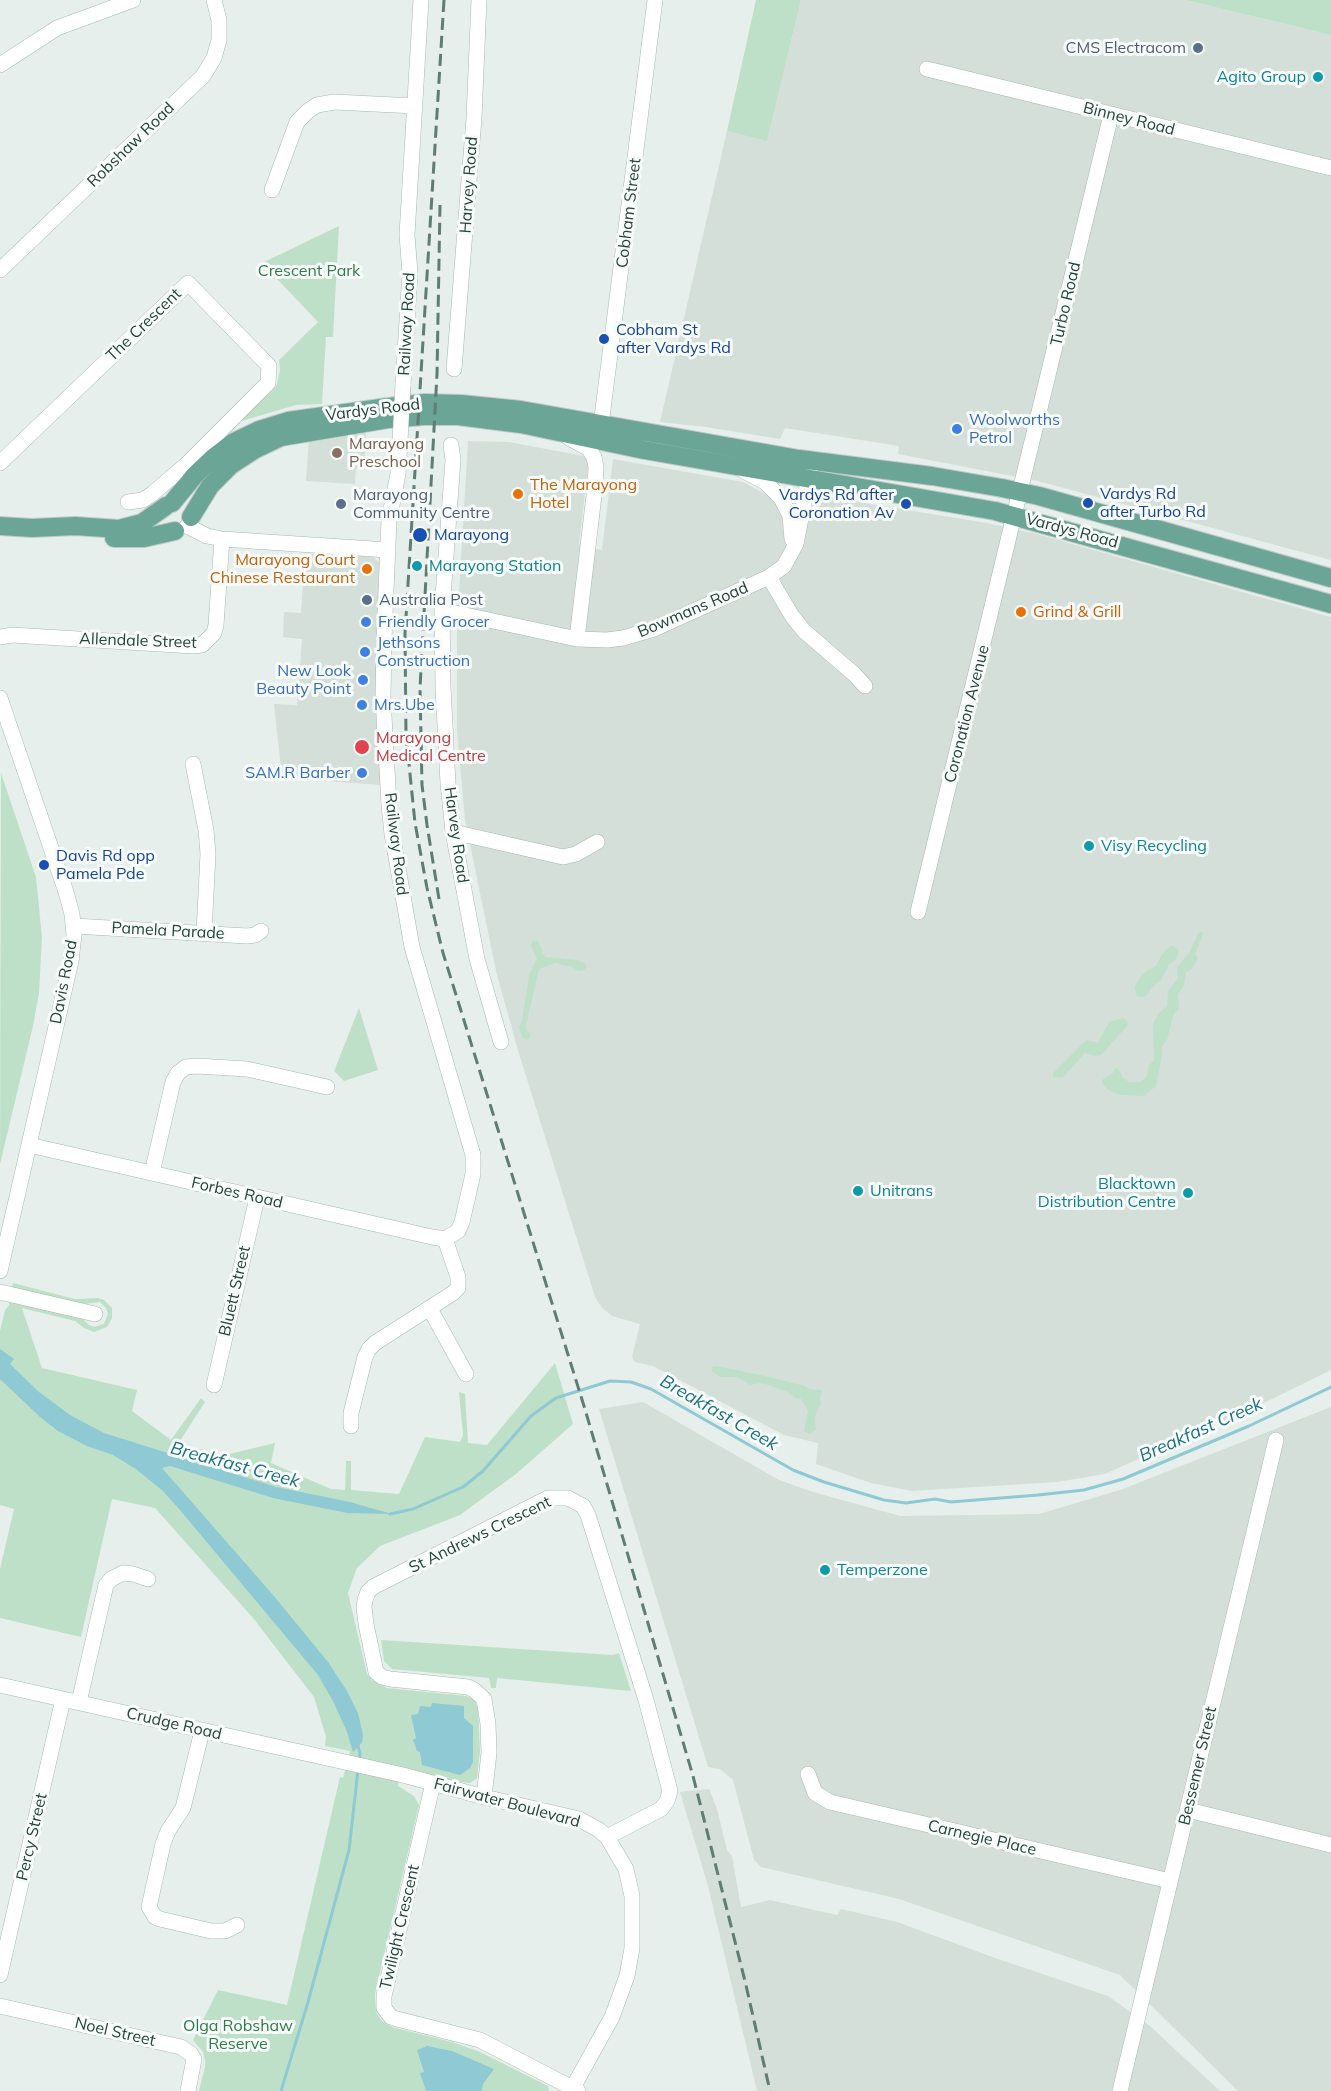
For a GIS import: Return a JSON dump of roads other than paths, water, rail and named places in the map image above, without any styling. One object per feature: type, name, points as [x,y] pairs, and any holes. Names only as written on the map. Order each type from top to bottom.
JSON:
[{"type":"main road","name":"Vardys Road","points":[[32,528],[75,526],[108,529],[132,527],[142,523],[169,504],[213,458],[234,442],[259,429],[288,422],[405,405],[443,403],[521,410],[601,425],[1015,516],[1331,604]]},
{"type":"main road","name":"Vardys Road","points":[[184,524],[210,486],[231,465],[254,450],[281,437],[388,419],[424,416],[487,419],[719,463],[932,476],[1020,492],[1331,578]]},
{"type":"main road","name":"Vardys Road","points":[[557,432],[589,432],[598,429],[601,425]]},
{"type":"main road","name":"Vardys Road","points":[[601,425],[609,437],[644,450]]},
{"type":"main road","points":[[169,504],[185,505],[184,524],[170,530],[164,523],[162,514],[169,504]]},
{"type":"main road","points":[[0,526],[32,528],[74,536],[119,538],[157,536],[184,524]]},
{"type":"street","points":[[0,64],[57,28],[134,0]]},
{"type":"street","name":"Robshaw Road","points":[[0,270],[203,76],[214,58],[219,40],[219,20],[214,0]]},
{"type":"street","name":"Railway Road","points":[[421,0],[407,235],[410,273],[398,474],[389,520],[383,690],[392,834],[412,947],[471,1148],[473,1164],[462,1222],[458,1231],[446,1239]]},
{"type":"street","name":"Harvey Road","points":[[454,369],[474,118],[479,0]]},
{"type":"street","name":"Cobham Street","points":[[601,425],[654,0]]},
{"type":"street","name":"Binney Road","points":[[927,69],[1111,116],[1331,168]]},
{"type":"street","points":[[272,190],[297,122],[317,105],[334,102],[415,106]]},
{"type":"street","name":"Turbo Road","points":[[1015,516],[1111,116]]},
{"type":"street","name":"The Crescent","points":[[0,463],[188,283],[269,366],[268,382],[187,464],[143,500],[128,502]]},
{"type":"street","points":[[557,432],[584,445],[592,453],[596,467],[577,639]]},
{"type":"street","name":"Harvey Road","points":[[451,445],[453,460],[442,610],[442,687],[453,832],[477,959],[501,1042]]},
{"type":"street","points":[[719,463],[754,476],[775,489],[790,516],[792,554]]},
{"type":"street","name":"Bowmans Road","points":[[442,610],[577,639],[607,640],[639,634],[769,577],[784,566],[792,554],[798,536],[811,470]]},
{"type":"street","name":"Coronation Avenue","points":[[918,912],[1015,516]]},
{"type":"street","points":[[184,524],[207,536],[222,539],[388,550]]},
{"type":"street","name":"Allendale Street","points":[[0,637],[12,635],[202,645],[214,633],[216,625],[222,539]]},
{"type":"street","points":[[769,577],[792,616],[804,631],[865,686]]},
{"type":"street","name":"Davis Road","points":[[0,698],[66,892],[74,926],[71,961],[0,1271]]},
{"type":"street","points":[[193,764],[206,830],[208,854],[204,933]]},
{"type":"street","points":[[453,832],[563,856],[576,854],[597,842]]},
{"type":"street","name":"Pamela Parade","points":[[74,926],[247,936],[261,931]]},
{"type":"street","points":[[152,1173],[173,1082],[178,1073],[186,1067],[247,1069],[327,1087]]},
{"type":"street","name":"Forbes Road","points":[[29,1144],[432,1238],[446,1239]]},
{"type":"street","name":"Bluett Street","points":[[214,1385],[257,1198]]},
{"type":"street","points":[[351,1426],[351,1413],[369,1349],[458,1288],[458,1277],[446,1239]]},
{"type":"street","points":[[0,1292],[95,1314]]},
{"type":"street","points":[[430,1309],[466,1374]]},
{"type":"street","name":"Bessemer Street","points":[[1120,2091],[1276,1440]]},
{"type":"street","name":"St Andrews Crescent","points":[[484,1797],[489,1753],[484,1699],[468,1687],[382,1677],[376,1672],[366,1624],[365,1600],[373,1587],[548,1498],[568,1498],[583,1506],[588,1515],[646,1700],[670,1791],[667,1802],[661,1809],[607,1837]]},
{"type":"street","points":[[79,1702],[106,1585],[111,1579],[123,1573],[148,1580]]},
{"type":"street","name":"Crudge Road","points":[[0,1684],[348,1763]]},
{"type":"street","name":"Percy Street","points":[[0,1975],[63,1699]]},
{"type":"street","points":[[202,1731],[183,1808],[168,1831],[163,1844],[145,1909],[160,1919],[211,1931],[225,1930],[237,1925]]},
{"type":"street","name":"Fairwater Boulevard","points":[[348,1763],[579,1819],[607,1837],[622,1860],[630,1883],[633,1930],[630,1962],[612,2017],[574,2090]]},
{"type":"street","name":"Carnegie Place","points":[[808,1774],[815,1793],[830,1802],[1170,1881]]},
{"type":"street","name":"Twilight Crescent","points":[[433,1784],[384,1996],[384,2008],[391,2017],[397,2019],[480,2040],[574,2090]]},
{"type":"street","points":[[1188,1810],[1331,1845]]},
{"type":"street","name":"Noel Street","points":[[0,2006],[181,2047],[187,2050],[194,2059],[188,2091]]},
{"type":"water","points":[[0,1349],[14,1359],[10,1364],[39,1392],[70,1415],[104,1433],[276,1487],[350,1502],[392,1514],[347,1513],[273,1498],[170,1466],[162,1468],[328,1662],[358,1713],[363,1735],[362,1742],[353,1752],[334,1703],[318,1675],[180,1510],[163,1491],[136,1469],[113,1455],[87,1446],[58,1431],[40,1417],[0,1379]]},
{"type":"water","points":[[432,1703],[464,1706],[464,1718],[473,1726],[473,1762],[470,1768],[460,1775],[422,1765],[420,1752],[417,1751],[413,1740],[416,1738],[411,1715],[418,1714],[420,1706],[431,1707]]},
{"type":"water","points":[[427,2046],[452,2051],[494,2069],[483,2084],[482,2091],[426,2091],[420,2073],[424,2072],[417,2050]]},
{"type":"waterway","name":"Breakfast Creek","points":[[390,1514],[413,1509],[463,1487],[483,1471],[531,1416],[556,1398],[610,1381],[631,1382],[651,1389],[793,1470],[884,1500],[906,1503],[935,1499],[951,1502],[1084,1490],[1123,1479],[1249,1426],[1331,1387]]},
{"type":"waterway","points":[[357,1743],[360,1753],[359,1760]]},
{"type":"waterway","points":[[281,2091],[308,2002],[349,1850],[358,1770]]},
{"type":"railway","points":[[444,0],[405,633],[406,735],[415,823],[427,888],[443,953],[584,1406],[693,1776],[745,1981],[770,2091]]},
{"type":"railway","points":[[439,899],[422,785],[420,688],[437,374],[440,205]]},
{"type":"place","name":"CMS Electracom","points":[[1198,48]]},
{"type":"place","name":"Agito Group","points":[[1318,77]]},
{"type":"place","name":"Cobham St after Vardys Rd","points":[[604,339]]},
{"type":"place","name":"Woolworths Petrol","points":[[957,429]]},
{"type":"place","name":"Marayong Preschool","points":[[337,453]]},
{"type":"place","name":"The Marayong Hotel","points":[[518,494]]},
{"type":"place","name":"Vardys Rd after Turbo Rd","points":[[1088,503]]},
{"type":"place","name":"Marayong Community Centre","points":[[341,504]]},
{"type":"place","name":"Vardys Rd after Coronation Av","points":[[906,504]]},
{"type":"place","name":"Marayong","points":[[420,535]]},
{"type":"place","name":"Marayong Station","points":[[417,566]]},
{"type":"place","name":"Marayong Court Chinese Restaurant","points":[[367,569]]},
{"type":"place","name":"Australia Post","points":[[367,600]]},
{"type":"place","name":"Grind & Grill","points":[[1021,612]]},
{"type":"place","name":"Friendly Grocer","points":[[366,622]]},
{"type":"place","name":"Jethsons Construction","points":[[365,652]]},
{"type":"place","name":"New Look Beauty Point","points":[[363,680]]},
{"type":"place","name":"Mrs.Ube","points":[[362,705]]},
{"type":"place","name":"Marayong Medical Centre","points":[[362,747]]},
{"type":"place","name":"SAM.R Barber","points":[[362,773]]},
{"type":"place","name":"Visy Recycling","points":[[1089,846]]},
{"type":"place","name":"Davis Rd opp Pamela Pde","points":[[44,865]]},
{"type":"place","name":"Unitrans","points":[[858,1191]]},
{"type":"place","name":"Blacktown Distribution Centre","points":[[1188,1193]]},
{"type":"place","name":"Temperzone","points":[[825,1570]]},
{"type":"park label","name":"Crescent Park","points":[[309,271]]},
{"type":"park label","name":"Olga Robshaw Reserve","points":[[238,2035]]}]
